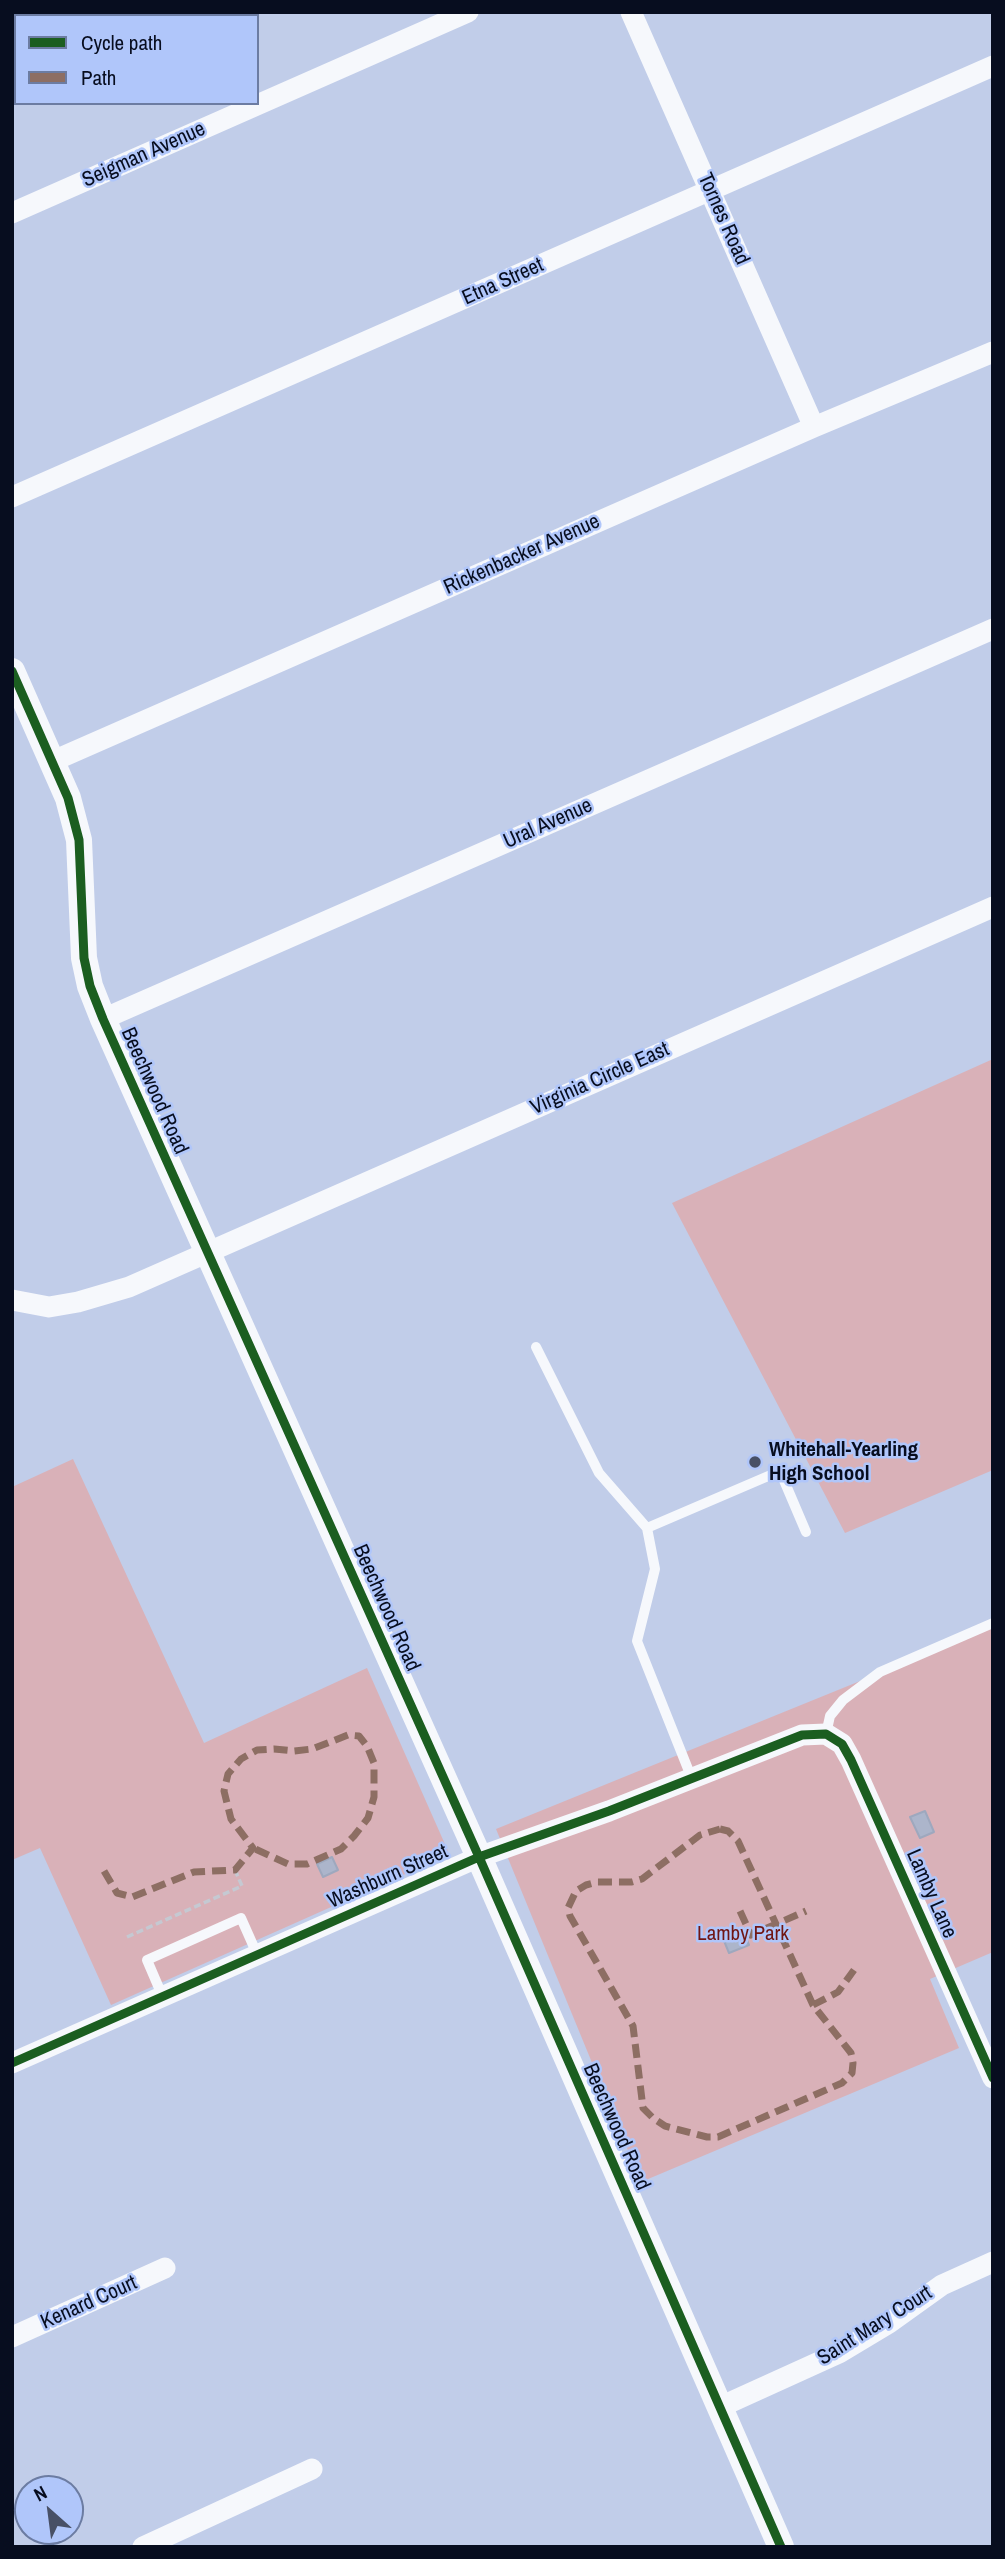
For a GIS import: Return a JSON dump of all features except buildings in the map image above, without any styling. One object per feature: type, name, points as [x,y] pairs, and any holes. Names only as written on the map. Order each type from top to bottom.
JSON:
[{"type":"street","name":"Seigman Avenue","points":[[259,104],[468,12]]},
{"type":"street","name":"Tornes Road","points":[[631,12],[814,427]]},
{"type":"street","name":"Etna Street","points":[[12,497],[993,66]]},
{"type":"street","name":"Seigman Avenue","points":[[12,213],[257,105]]},
{"type":"street","name":"Rickenbacker Avenue","points":[[53,761],[814,427],[993,352]]},
{"type":"street","name":"Ural Avenue","points":[[103,1019],[993,629]]},
{"type":"street","name":"Beechwood Road","points":[[12,671],[53,761],[68,799],[79,840],[84,958],[90,986],[103,1019],[479,1857],[781,2547]]},
{"type":"street","name":"Virginia Circle East","points":[[12,1300],[49,1307],[78,1303],[129,1287],[993,907]]},
{"type":"street","name":"Washburn Street","points":[[12,2063],[479,1857],[609,1811],[802,1735],[826,1734]]},
{"type":"street","name":"Lamby Lane","points":[[826,1734],[842,1744],[851,1760],[993,2078]]},
{"type":"street","name":"Saint Mary Court","points":[[720,2407],[839,2353],[889,2323],[942,2285],[993,2262]]},
{"type":"street","name":"Kenard Court","points":[[12,2337],[165,2268]]},
{"type":"street","points":[[143,2547],[312,2469]]},
{"type":"lane","points":[[536,1347],[599,1473],[647,1528],[655,1569],[637,1641],[692,1779]]},
{"type":"lane","points":[[647,1528],[780,1471],[806,1532]]},
{"type":"lane","points":[[826,1734],[830,1716],[843,1700],[880,1672],[993,1623]]},
{"type":"lane","points":[[162,1995],[147,1960],[241,1918],[257,1954]]},
{"type":"path","points":[[127,1937],[242,1886],[235,1870]]},
{"type":"green space","points":[[993,1059],[993,1470],[845,1533],[672,1203]]},
{"type":"green space","points":[[73,1459],[204,1743],[367,1668],[448,1851],[439,1859],[111,2005],[40,1848],[12,1860],[12,1487]]},
{"type":"green space","name":"Lamby Park","points":[[993,1627],[993,1952],[930,1979],[959,2048],[641,2182],[496,1829]]},
{"type":"marked path","points":[[104,1871],[117,1893],[132,1897],[194,1872],[235,1870],[253,1848],[231,1819],[224,1791],[228,1774],[241,1759],[257,1750],[312,1749],[348,1735],[359,1736],[367,1746],[374,1763],[374,1797],[368,1818],[354,1836],[341,1849],[307,1864],[288,1864],[253,1848]]},
{"type":"marked path","points":[[720,1829],[728,1831],[738,1841],[813,2005],[851,2053],[853,2063],[852,2073],[842,2083],[718,2137],[707,2137],[665,2126],[643,2108],[633,2026],[570,1916],[568,1908],[576,1891],[586,1885],[642,1879],[700,1835],[720,1829]]},
{"type":"marked path","points":[[740,1911],[751,1935],[806,1911]]},
{"type":"marked path","points":[[813,2005],[838,1992],[854,1970]]},
{"type":"cycle path","points":[[12,671],[68,798],[79,840],[84,958],[90,986],[103,1019],[479,1857],[781,2547]]},
{"type":"cycle path","points":[[12,2063],[479,1857],[609,1811],[802,1735],[826,1734],[842,1744],[851,1760],[993,2078]]},
{"type":"place","name":"Whitehall-Yearling High School","points":[[755,1462]]}]
